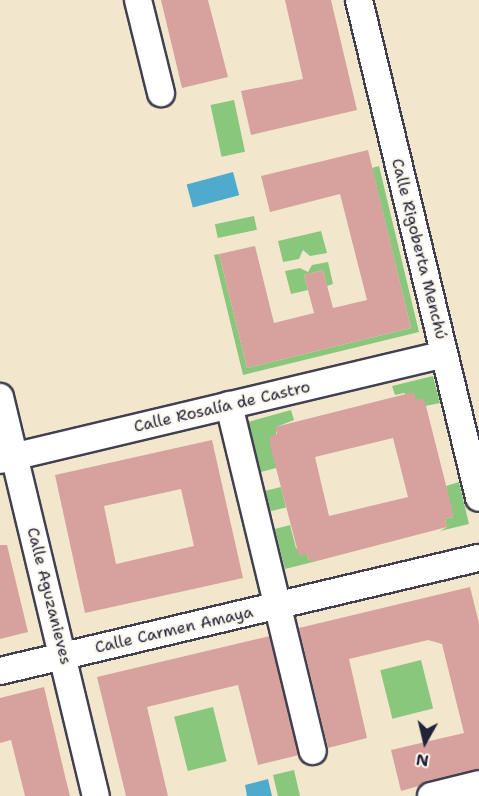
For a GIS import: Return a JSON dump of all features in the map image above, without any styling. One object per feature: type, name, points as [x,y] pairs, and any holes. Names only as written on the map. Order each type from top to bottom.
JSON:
[{"type":"street","points":[[138,0],[161,93]]},
{"type":"street","name":"Calle Rigoberta Menchú","points":[[359,0],[479,498]]},
{"type":"street","name":"Calle Rosalía de Castro","points":[[7,458],[444,354]]},
{"type":"street","name":"Calle Aguzanieves","points":[[0,397],[7,458],[63,656],[96,796]]},
{"type":"street","points":[[230,405],[313,751]]},
{"type":"street","name":"Calle Carmen Amaya","points":[[0,671],[479,558]]},
{"type":"street","points":[[431,796],[479,784]]},
{"type":"green space","points":[[234,100],[245,152],[222,157],[211,105]]},
{"type":"green space","points":[[379,166],[419,332],[243,375],[214,255],[219,254],[247,368],[411,328],[372,168]]},
{"type":"green space","points":[[254,216],[257,230],[218,238],[215,224]]},
{"type":"green space","points":[[321,231],[327,253],[310,256],[303,250],[299,259],[283,262],[278,241]]},
{"type":"green space","points":[[328,262],[333,284],[327,286],[323,270],[304,275],[308,290],[291,294],[285,271],[300,268],[308,272],[312,265]]},
{"type":"green space","points":[[433,376],[440,403],[425,406],[404,393],[395,395],[392,386]]},
{"type":"green space","points":[[291,410],[294,420],[276,427],[276,468],[261,472],[248,422]]},
{"type":"green space","points":[[459,482],[469,524],[440,531],[447,527],[445,519],[453,517],[446,486]]},
{"type":"green space","points":[[281,487],[286,507],[271,511],[265,491]]},
{"type":"green space","points":[[290,525],[296,548],[307,554],[309,561],[317,561],[285,569],[275,529]]},
{"type":"green space","points":[[421,660],[433,709],[392,719],[380,670]]},
{"type":"green space","points":[[213,707],[227,761],[188,771],[174,717]]},
{"type":"green space","points":[[294,770],[300,796],[278,796],[273,775]]},
{"type":"water","points":[[233,172],[239,195],[193,208],[187,184]]},
{"type":"water","points":[[268,779],[272,796],[247,796],[245,785]]},
{"type":"building","points":[[161,0],[208,0],[228,77],[182,88]]},
{"type":"building","points":[[285,0],[331,0],[357,110],[251,135],[241,91],[303,79]]},
{"type":"building","points":[[368,150],[411,328],[247,368],[219,254],[255,246],[274,323],[314,313],[304,275],[323,270],[333,308],[367,300],[340,194],[270,212],[261,176]]},
{"type":"building","points":[[414,392],[416,400],[423,398],[426,406],[453,517],[445,519],[447,527],[317,561],[309,561],[307,554],[299,556],[270,445],[270,436],[277,434],[275,427]],"holes":[[[393,438],[408,497],[329,516],[315,457]]]},
{"type":"building","points":[[212,440],[243,578],[85,613],[55,475]],"holes":[[[181,489],[194,546],[116,564],[104,506]]]},
{"type":"building","points":[[0,545],[7,545],[28,632],[0,639]]},
{"type":"building","points":[[470,587],[479,623],[479,769],[401,791],[391,750],[464,733],[442,644],[428,640],[349,659],[367,738],[328,748],[299,628]]},
{"type":"building","points":[[270,636],[299,755],[258,765],[238,685],[147,707],[168,796],[126,796],[97,677]]},
{"type":"building","points":[[44,687],[70,796],[25,796],[11,740],[0,743],[0,698]]}]
